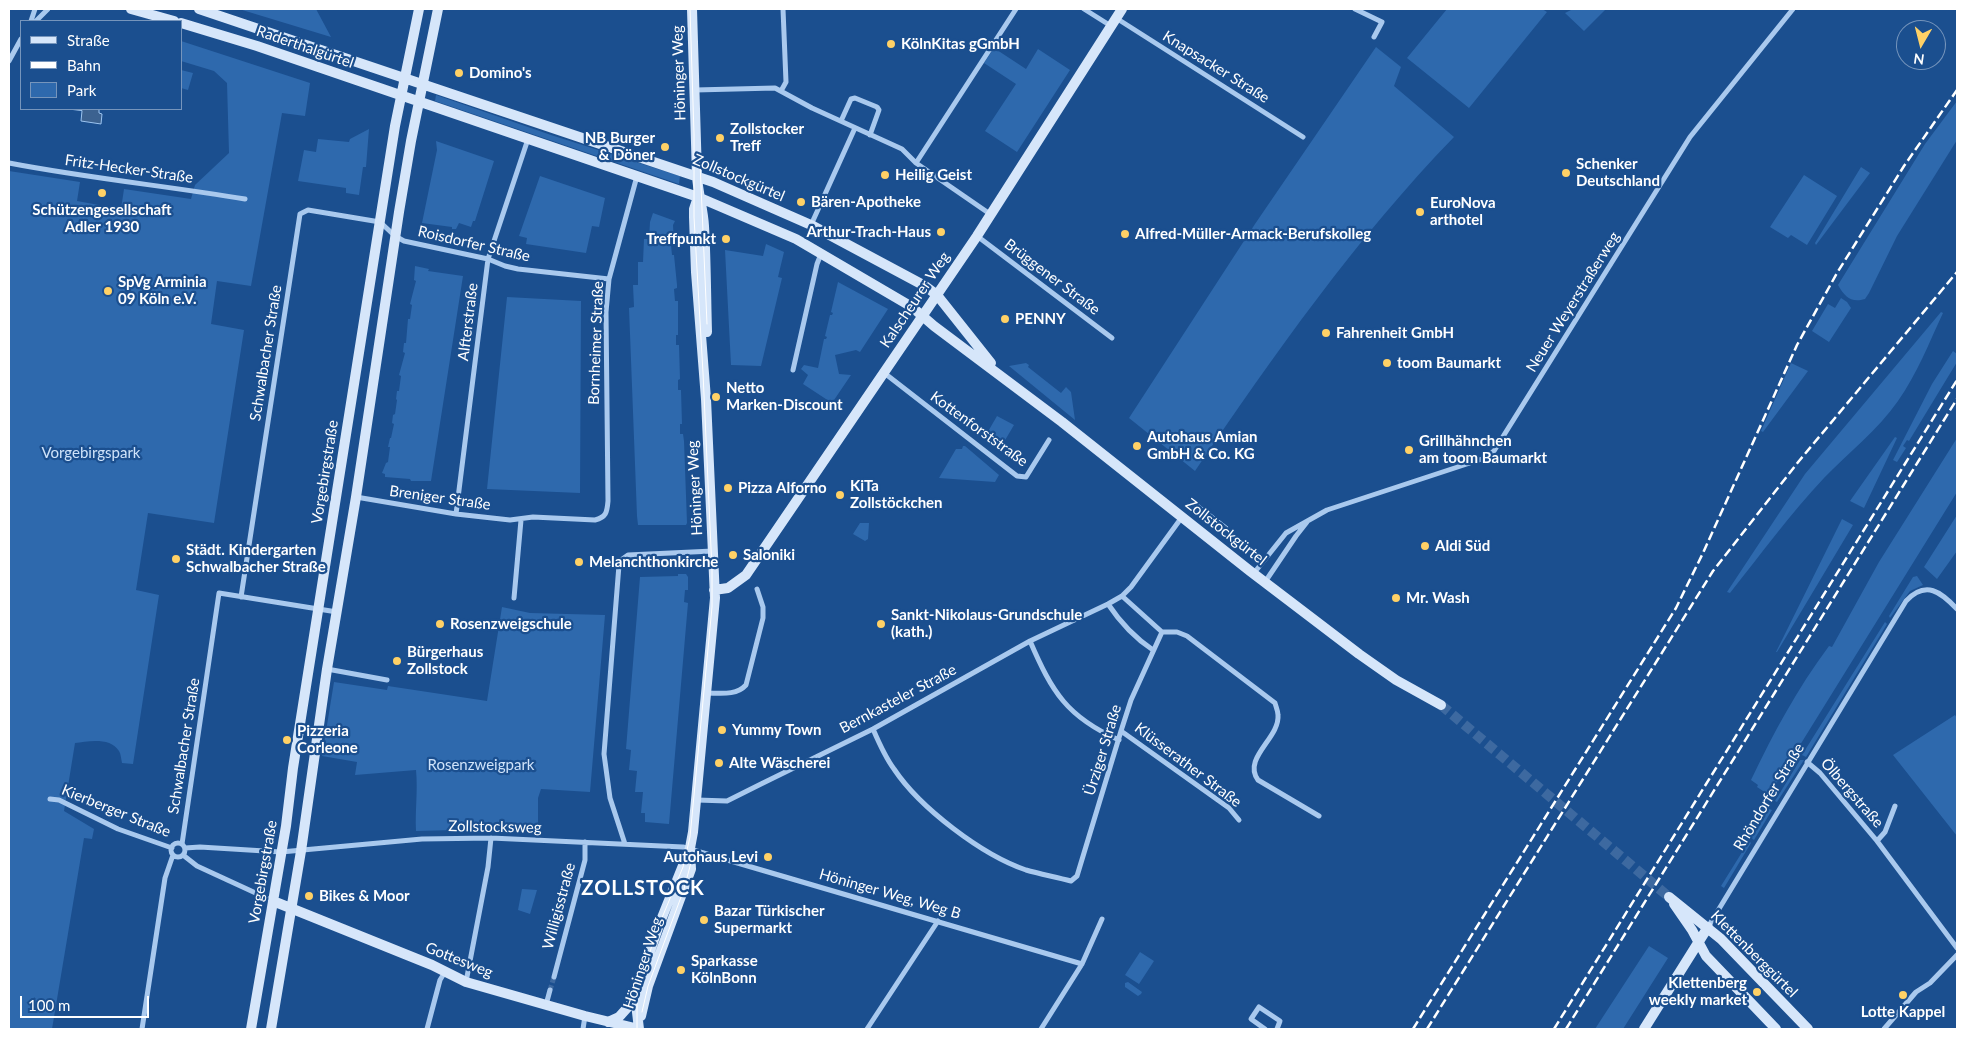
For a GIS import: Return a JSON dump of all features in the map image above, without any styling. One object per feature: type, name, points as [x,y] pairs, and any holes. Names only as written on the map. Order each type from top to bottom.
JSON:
[{"type":"main road","points":[[131,9],[170,20]]},
{"type":"main road","name":"Raderthalgürtel","points":[[199,9],[423,83]]},
{"type":"main road","name":"Vorgebirgstraße","points":[[251,1029],[281,852],[380,222],[419,9]]},
{"type":"main road","points":[[271,1029],[301,851],[327,669],[356,497],[395,236],[419,101],[438,9]]},
{"type":"main road","name":"Höninger Weg","points":[[639,1029],[648,986],[691,869],[690,848],[697,800],[714,590],[704,372],[696,272],[694,209],[698,197],[692,9]]},
{"type":"main road","points":[[206,31],[210,22],[219,15]]},
{"type":"main road","name":"Kalscheurer Weg","points":[[714,590],[728,588],[746,575],[977,236],[1116,17]]},
{"type":"main road","name":"Raderthalgürtel","points":[[182,23],[419,101]]},
{"type":"main road","name":"Zollstockgürtel","points":[[423,83],[697,176],[811,225],[894,268],[937,295],[1000,374]]},
{"type":"main road","name":"Zollstockgürtel","points":[[419,101],[698,197],[768,226],[821,253],[904,302],[1000,374],[1265,582],[1381,670],[1441,705]]},
{"type":"main road","name":"Höninger Weg","points":[[639,1029],[636,997],[639,984],[659,925],[690,848]]},
{"type":"main road","name":"Klettenberggürtel","points":[[1776,1029],[1706,956],[1669,897],[1708,927],[1808,1029]]},
{"type":"main road","name":"Gottesweg","points":[[273,901],[432,965],[466,982],[546,1006],[639,1029]]},
{"type":"main road","name":"Rhöndorfer Straße","points":[[1644,1029],[1708,927]]},
{"type":"main road","points":[[608,1022],[619,1017],[636,997]]},
{"type":"street","points":[[37,20],[48,9]]},
{"type":"street","points":[[781,91],[786,82],[783,9]]},
{"type":"street","points":[[916,163],[1016,9]]},
{"type":"street","name":"Knapsacker Straße","points":[[1084,9],[1116,17],[1303,137]]},
{"type":"street","points":[[1355,9],[1382,22],[1374,37]]},
{"type":"street","name":"Neuer Weyerstraßerweg","points":[[1254,573],[1286,533],[1328,510],[1486,458],[1494,451],[1690,137],[1793,9]]},
{"type":"street","points":[[9,61],[20,42]]},
{"type":"street","points":[[694,90],[770,88],[781,91],[812,108],[902,149],[916,163],[990,214]]},
{"type":"street","points":[[842,121],[851,99],[855,98],[877,107],[879,110],[870,135]]},
{"type":"street","points":[[811,225],[855,128]]},
{"type":"street","name":"Alfterstraße","points":[[456,514],[488,259],[528,139]]},
{"type":"street","name":"Fritz-Hecker-Straße","points":[[9,163],[245,199]]},
{"type":"street","name":"Bornheimer Straße","points":[[607,514],[606,312],[609,279],[637,176]]},
{"type":"street","name":"Schwalbacher Straße","points":[[184,846],[219,593],[241,597],[300,214],[308,210],[380,222]]},
{"type":"street","points":[[380,222],[395,236]]},
{"type":"street","name":"Roisdorfer Straße","points":[[395,236],[404,241],[488,259],[518,269],[609,279]]},
{"type":"street","name":"Brüggener Straße","points":[[977,236],[1112,338]]},
{"type":"street","points":[[793,370],[821,253]]},
{"type":"street","name":"Kottenforststraße","points":[[883,372],[1017,476],[1026,477],[1048,440]]},
{"type":"street","name":"Breniger Straße","points":[[356,497],[456,514],[521,520],[532,517],[595,520],[607,514]]},
{"type":"street","name":"Bernkasteler Straße","points":[[697,800],[727,801],[873,729],[1030,642],[1122,596],[1131,587],[1182,517]]},
{"type":"street","points":[[514,598],[521,520]]},
{"type":"street","name":"Neuer Weyerstraßerweg","points":[[1265,582],[1309,520]]},
{"type":"street","points":[[625,844],[610,798],[604,754],[618,574],[621,560],[628,555],[713,551]]},
{"type":"street","points":[[706,693],[734,693],[746,685],[763,618],[763,607],[757,589]]},
{"type":"street","name":"Rhöndorfer Straße","points":[[1708,927],[1906,601],[1917,592],[1926,590],[1940,593],[1957,609]]},
{"type":"street","points":[[1122,596],[1162,632],[1177,632],[1187,636],[1275,703],[1278,716],[1276,725],[1253,766],[1254,774],[1258,780],[1319,816]]},
{"type":"street","points":[[241,597],[337,612]]},
{"type":"street","points":[[1108,604],[1119,620],[1153,650]]},
{"type":"street","name":"Ürziger Straße","points":[[873,729],[881,748],[895,771],[946,823],[997,856],[1026,870],[1071,881],[1077,876],[1131,700],[1162,632]]},
{"type":"street","points":[[1030,642],[1045,677],[1064,702],[1087,724],[1119,740]]},
{"type":"street","points":[[327,669],[387,680]]},
{"type":"street","name":"Klüsserather Straße","points":[[1121,731],[1229,808],[1239,820]]},
{"type":"street","name":"Ölbergstraße","points":[[1807,762],[1820,773],[1877,841],[1957,948]]},
{"type":"street","name":"Kierberger Straße","points":[[50,798],[59,800],[131,834],[172,848]]},
{"type":"street","name":"Ölbergstraße","points":[[1877,841],[1885,832],[1895,806]]},
{"type":"street","points":[[466,982],[488,867],[491,838]]},
{"type":"street","name":"Zollstocksweg","points":[[301,851],[353,844],[422,839],[491,838],[690,848]]},
{"type":"street","name":"Willigisstraße","points":[[554,976],[585,860],[585,842]]},
{"type":"street","name":"Kierberger Straße","points":[[183,855],[178,857],[173,855],[172,848],[176,843],[184,846],[281,852],[301,851]]},
{"type":"street","name":"Kierberger Straße","points":[[183,855],[184,846]]},
{"type":"street","name":"Höninger Weg, Weg B","points":[[690,848],[1082,964]]},
{"type":"street","points":[[142,1029],[165,878],[173,855]]},
{"type":"street","name":"Kierberger Straße","points":[[183,855],[197,866],[273,901]]},
{"type":"street","points":[[1040,1029],[1082,964],[1102,919]]},
{"type":"street","points":[[867,1029],[938,921]]},
{"type":"street","points":[[1884,1029],[1916,992],[1930,983],[1957,955]]},
{"type":"street","points":[[426,1029],[440,980],[445,972]]},
{"type":"street","points":[[546,1006],[550,990]]},
{"type":"street","points":[[1265,1029],[1251,1019],[1259,1007],[1280,1021],[1277,1029]]},
{"type":"street","points":[[582,1029],[585,1016]]},
{"type":"green space","points":[[239,9],[316,9],[331,37]]},
{"type":"green space","points":[[1447,9],[1542,9],[1547,12],[1469,108],[1407,58]]},
{"type":"green space","points":[[1573,9],[1606,9],[1584,31],[1565,13]]},
{"type":"green space","name":"Vorgebirgspark","points":[[182,41],[310,83],[305,116],[282,113],[251,286],[217,281],[211,324],[244,330],[214,523],[148,513],[136,590],[159,595],[133,764],[122,763],[119,751],[111,744],[99,741],[75,743],[64,811],[94,829],[92,839],[84,838],[52,1029],[9,1029],[9,171],[80,182],[77,201],[121,209],[124,189],[191,199],[195,185],[229,153],[227,83],[214,71],[182,61]]},
{"type":"green space","points":[[1376,47],[1401,67],[1394,86],[1454,137],[1383,215],[1317,298],[1195,471],[1129,418],[1255,224]]},
{"type":"green space","points":[[994,48],[1026,69],[1038,49],[1070,70],[1017,152],[985,131],[1016,84],[984,63]]},
{"type":"green space","points":[[182,70],[193,73],[188,90],[182,88]]},
{"type":"green space","points":[[436,95],[551,135],[680,176],[679,184],[435,101]]},
{"type":"green space","points":[[1957,101],[1957,140],[1897,236],[1865,299],[1856,300],[1849,298],[1838,285],[1925,144]]},
{"type":"green space","points":[[369,129],[366,167],[363,167],[359,195],[346,193],[346,188],[298,181],[304,150],[316,152],[318,139],[349,142],[350,139]]},
{"type":"green space","points":[[436,141],[494,161],[475,221],[473,221],[471,227],[459,223],[456,229],[452,229],[452,227],[422,223],[437,150]]},
{"type":"green space","points":[[1861,167],[1870,173],[1816,245],[1815,243]]},
{"type":"green space","points":[[1804,175],[1837,196],[1807,245],[1791,235],[1788,238],[1770,227]]},
{"type":"green space","points":[[540,176],[605,198],[599,227],[592,226],[586,253],[526,244],[527,238],[519,236]]},
{"type":"green space","points":[[653,213],[675,221],[673,225],[674,245],[671,245],[677,285],[677,288],[674,289],[675,301],[678,301],[678,335],[676,335],[676,345],[679,345],[680,379],[678,380],[678,390],[681,390],[682,424],[680,424],[680,434],[683,434],[684,441],[686,525],[638,525],[637,516],[629,308],[634,307],[633,285],[638,285],[638,262],[643,262],[644,239],[649,239],[650,222]]},
{"type":"green space","points":[[766,244],[784,252],[778,277],[782,278],[761,366],[731,365],[725,250],[763,256]]},
{"type":"green space","points":[[415,266],[429,269],[428,271],[463,276],[431,481],[411,481],[410,479],[385,477],[385,474],[382,473],[388,462],[390,447],[388,447],[394,424],[392,423],[393,415],[395,414],[397,391],[399,391],[401,376],[399,375],[405,353],[403,352],[404,343],[406,343],[408,319],[410,319],[412,305],[410,304],[416,281],[414,280]]},
{"type":"green space","points":[[838,282],[888,309],[860,352],[856,350],[835,355],[839,374],[851,375],[832,403],[803,384],[808,375],[801,369],[804,365],[818,368],[824,339],[827,337],[825,336],[830,315],[833,313],[831,312]]},
{"type":"green space","points":[[507,297],[581,301],[580,493],[487,489]]},
{"type":"green space","points":[[1841,298],[1851,308],[1829,342],[1812,331],[1828,304],[1835,308]]},
{"type":"green space","points":[[1941,312],[1943,313],[1917,369],[1905,391],[1890,412],[1811,492],[1730,593],[1727,592],[1805,474]]},
{"type":"green space","points":[[1953,351],[1957,354],[1957,362],[1909,441],[1907,440],[1903,446],[1906,448],[1897,462],[1893,460],[1932,384]]},
{"type":"green space","points":[[1026,363],[1029,365],[1028,367],[1061,393],[1066,387],[1071,392],[1075,420],[1009,366]]},
{"type":"green space","points":[[1791,363],[1808,371],[1763,432],[1761,431]]},
{"type":"green space","points":[[997,416],[1014,425],[1001,447],[986,435]]},
{"type":"green space","points":[[1895,437],[1897,438],[1864,508],[1850,501]]},
{"type":"green space","points":[[1957,438],[1957,492],[1769,795],[1757,787],[1758,785],[1751,780],[1777,728],[1817,662],[1829,646],[1832,647],[1879,562]]},
{"type":"green space","points":[[963,446],[999,475],[995,482],[939,478],[956,449],[962,449]]},
{"type":"green space","points":[[1957,515],[1957,551],[1937,579],[1924,567]]},
{"type":"green space","points":[[1842,519],[1853,525],[1776,652]]},
{"type":"green space","points":[[860,523],[869,523],[868,539],[865,541],[853,534]]},
{"type":"green space","points":[[678,574],[686,574],[688,577],[688,590],[685,590],[684,602],[688,603],[669,824],[645,822],[645,813],[641,813],[643,792],[635,792],[637,771],[629,770],[631,750],[626,749],[640,577],[678,576]]},
{"type":"green space","points":[[1917,576],[1923,585],[1910,591],[1890,618],[1889,616],[1913,577]]},
{"type":"green space","name":"Rosenzweigpark","points":[[502,607],[530,613],[605,615],[590,792],[541,789],[538,798],[538,830],[416,831],[416,770],[355,775],[357,762],[322,756],[334,682],[387,690],[388,686],[487,701]]},
{"type":"green space","points":[[1885,622],[1887,624],[1806,757],[1802,755]]},
{"type":"green space","points":[[1955,715],[1957,718],[1957,836],[1893,755]]},
{"type":"green space","points":[[1800,760],[1804,760],[1777,802],[1775,801]]},
{"type":"green space","points":[[1769,809],[1772,810],[1754,840],[1751,838]]},
{"type":"green space","points":[[1749,841],[1751,843],[1724,888],[1721,886]]},
{"type":"green space","points":[[522,889],[537,890],[530,914],[518,910]]},
{"type":"green space","points":[[1649,946],[1668,958],[1623,1029],[1595,1029]]},
{"type":"green space","points":[[1140,952],[1154,961],[1139,984],[1125,975]]},
{"type":"green space","points":[[1128,982],[1142,992],[1141,994],[1138,996],[1125,987],[1125,983]]},
{"type":"shaded area","points":[[76,110],[99,110],[99,113],[102,114],[101,124],[81,121],[82,111]]},
{"type":"shaded area","points":[[1198,504],[1228,527],[1224,532],[1194,509]]},
{"type":"tunnel","points":[[1441,705],[1669,897]]},
{"type":"tunnel","points":[[550,990],[554,977]]},
{"type":"tram line","points":[[637,1029],[639,984],[659,925],[683,867],[690,837],[712,607],[703,373],[694,217],[694,134],[690,9]]},
{"type":"tram line","points":[[700,162],[707,324]]},
{"type":"tram line","points":[[642,1012],[648,986],[684,889],[693,855]]},
{"type":"railway","points":[[1413,1029],[1676,608],[1703,553],[1797,345],[1837,273],[1904,166],[1957,90]]},
{"type":"railway","points":[[1427,1029],[1713,571],[1799,461],[1957,272]]},
{"type":"railway","points":[[1554,1029],[1957,380]]},
{"type":"railway","points":[[1566,1029],[1957,399]]},
{"type":"place","name":"KölnKitas gGmbH","points":[[891,44]]},
{"type":"place","name":"Domino's","points":[[459,73]]},
{"type":"place","name":"Zollstocker Treff","points":[[720,138]]},
{"type":"place","name":"NB Burger & Döner","points":[[665,147]]},
{"type":"place","name":"Schenker Deutschland","points":[[1566,173]]},
{"type":"place","name":"Heilig Geist","points":[[885,175]]},
{"type":"place","name":"Schützengesellschaft Adler 1930","points":[[102,193]]},
{"type":"place","name":"Bären-Apotheke","points":[[801,202]]},
{"type":"place","name":"EuroNova arthotel","points":[[1420,212]]},
{"type":"place","name":"Arthur-Trach-Haus","points":[[941,232]]},
{"type":"place","name":"Alfred-Müller-Armack-Berufskolleg","points":[[1125,234]]},
{"type":"place","name":"Treffpunkt","points":[[726,239]]},
{"type":"place","name":"SpVg Arminia 09 Köln e.V.","points":[[108,291]]},
{"type":"place","name":"PENNY","points":[[1005,319]]},
{"type":"place","name":"Fahrenheit GmbH","points":[[1326,333]]},
{"type":"place","name":"toom Baumarkt","points":[[1387,363]]},
{"type":"place","name":"Netto Marken-Discount","points":[[716,397]]},
{"type":"place","name":"Autohaus Amian GmbH & Co. KG","points":[[1137,446]]},
{"type":"place","name":"Grillhähnchen am toom Baumarkt","points":[[1409,450]]},
{"type":"place","name":"Pizza Alforno","points":[[728,488]]},
{"type":"place","name":"KiTa Zollstöckchen","points":[[840,495]]},
{"type":"place","name":"Aldi Süd","points":[[1425,546]]},
{"type":"place","name":"Saloniki","points":[[733,555]]},
{"type":"place","name":"Städt. Kindergarten Schwalbacher Straße","points":[[176,559]]},
{"type":"place","name":"Melanchthonkirche","points":[[579,562]]},
{"type":"place","name":"Mr. Wash","points":[[1396,598]]},
{"type":"place","name":"Rosenzweigschule","points":[[440,624]]},
{"type":"place","name":"Sankt-Nikolaus-Grundschule (kath.)","points":[[881,624]]},
{"type":"place","name":"Bürgerhaus Zollstock","points":[[397,661]]},
{"type":"place","name":"Yummy Town","points":[[722,730]]},
{"type":"place","name":"Pizzeria Corleone","points":[[287,740]]},
{"type":"place","name":"Alte Wäscherei","points":[[719,763]]},
{"type":"place","name":"Autohaus Levi","points":[[768,857]]},
{"type":"place","name":"Bikes & Moor","points":[[309,896]]},
{"type":"place","name":"Bazar Türkischer Supermarkt","points":[[704,920]]},
{"type":"place","name":"Sparkasse KölnBonn","points":[[681,970]]},
{"type":"place","name":"Klettenberg weekly market","points":[[1757,992]]},
{"type":"place","name":"Lotte Kappel","points":[[1903,995]]},
{"type":"district","name":"ZOLLSTOCK","points":[[643,889]]}]
